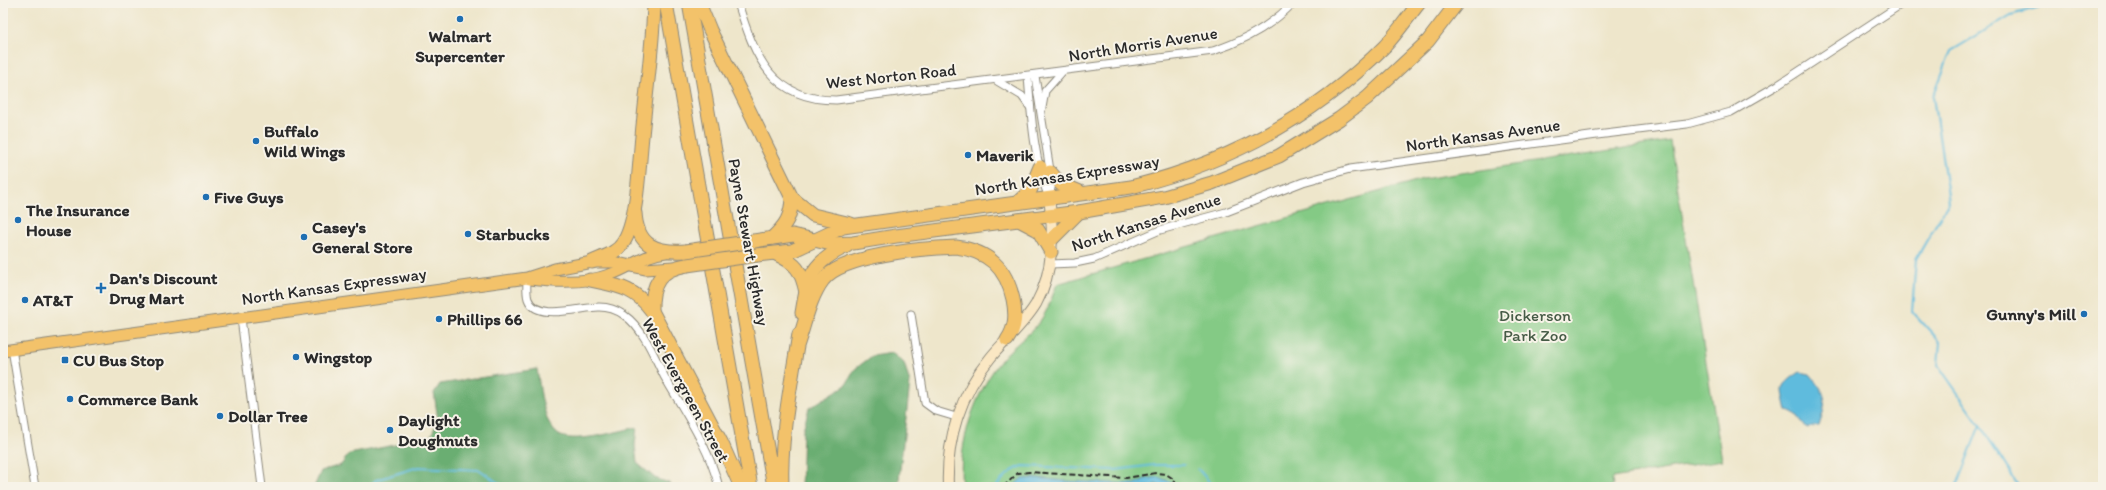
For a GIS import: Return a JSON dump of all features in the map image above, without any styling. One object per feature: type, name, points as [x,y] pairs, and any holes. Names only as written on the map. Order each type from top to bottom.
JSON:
[{"type":"highway","points":[[654,3],[635,203],[636,222],[641,236],[651,245],[666,252]]},
{"type":"highway","points":[[666,3],[751,487]]},
{"type":"highway","name":"Payne Stewart Highway","points":[[689,3],[774,487]]},
{"type":"highway","points":[[699,3],[710,30],[792,198],[813,215],[859,226]]},
{"type":"highway","name":"North Kansas Expressway","points":[[674,267],[757,255],[776,254],[797,249],[834,230],[1131,186],[1161,179],[1207,164],[1241,149],[1273,132],[1318,103],[1386,45],[1419,3]]},
{"type":"highway","name":"North Kansas Expressway","points":[[666,252],[798,235],[838,245],[1079,212],[1180,193],[1246,171],[1279,156],[1325,129],[1367,98],[1428,41],[1457,3]]},
{"type":"highway","points":[[1018,202],[1030,191],[1045,169],[1061,184],[1081,193]]},
{"type":"highway","points":[[772,238],[788,222],[791,213],[792,198]]},
{"type":"highway","points":[[592,262],[612,253],[622,244],[629,227],[635,203]]},
{"type":"highway","points":[[1019,220],[1038,230],[1051,252],[1079,212]]},
{"type":"highway","points":[[782,487],[782,458],[785,426],[806,292],[812,272],[820,262],[830,254],[853,243]]},
{"type":"highway","points":[[798,343],[817,290],[823,279],[838,267],[864,259],[956,247],[965,248],[985,256],[996,264],[1004,274],[1010,285],[1016,317],[1012,331],[1007,340]]},
{"type":"highway","points":[[776,254],[789,260],[799,269],[806,292]]},
{"type":"highway","points":[[652,310],[652,291],[656,283],[674,267]]},
{"type":"highway","points":[[590,280],[626,288],[644,300],[652,310],[721,442],[741,487]]},
{"type":"main road","points":[[948,487],[948,461],[956,417],[978,375],[1035,305],[1051,252],[1051,216],[1048,198]]},
{"type":"main road","name":"North Kansas Expressway","points":[[527,278],[556,282],[590,280],[608,276],[650,254],[666,252]]},
{"type":"main road","name":"North Kansas Expressway","points":[[8,350],[527,278],[555,269],[592,262],[613,262],[654,270],[674,267]]},
{"type":"street","name":"West Norton Road","points":[[738,3],[754,50],[767,71],[790,89],[807,97],[821,100],[844,100],[1032,76]]},
{"type":"street","name":"North Morris Avenue","points":[[1032,76],[1213,51],[1242,41],[1261,30],[1293,3]]},
{"type":"street","name":"North Kansas Avenue","points":[[1051,252],[1088,261],[1160,230],[1226,212],[1319,178],[1366,166],[1687,124],[1730,112],[1778,85],[1904,3]]},
{"type":"street","points":[[1041,116],[1045,90],[1062,72]]},
{"type":"street","points":[[1032,76],[1030,107],[1045,169],[1052,183],[1048,198]]},
{"type":"street","points":[[1032,76],[1041,116],[1045,169],[1043,184],[1048,198]]},
{"type":"street","points":[[996,80],[1022,96],[1030,107]]},
{"type":"street","name":"West Evergreen Street","points":[[527,278],[528,299],[534,307],[540,310],[552,312],[605,308],[621,313],[633,322],[703,444],[713,466],[719,487]]},
{"type":"street","points":[[911,314],[925,403],[936,411],[956,417]]},
{"type":"street","points":[[241,318],[262,487]]},
{"type":"street","points":[[8,350],[35,487]]},
{"type":"green space","name":"Dickerson Park Zoo","points":[[1670,141],[1722,460],[1612,478],[1613,487],[962,487],[962,454],[965,436],[976,403],[992,372],[1002,359],[1030,333],[1040,321],[1048,307],[1057,284],[1423,179]]},
{"type":"green space","points":[[892,353],[904,363],[910,383],[898,487],[801,487],[803,430],[809,408],[846,385],[855,369],[872,356]]},
{"type":"green space","points":[[537,369],[543,406],[550,425],[555,432],[568,438],[578,438],[599,436],[637,427],[635,445],[637,463],[655,478],[669,483],[671,487],[314,487],[321,471],[341,465],[349,454],[430,438],[438,420],[434,393],[440,384]]},
{"type":"water","points":[[1800,372],[1810,374],[1823,393],[1824,410],[1819,426],[1807,428],[1796,414],[1787,411],[1783,388],[1788,381]]},
{"type":"water","points":[[1158,477],[1171,482],[1170,487],[1161,487],[1156,484],[1151,487],[1012,487],[1021,479],[1038,478],[1065,481],[1135,484],[1145,479]]},
{"type":"waterway","points":[[2019,487],[1980,425],[1938,365],[1940,342],[1912,311],[1916,259],[1949,202],[1933,97],[1951,51],[2011,15],[2054,3]]},
{"type":"waterway","points":[[1956,487],[1980,425]]},
{"type":"waterway","points":[[995,487],[1011,472],[1023,466],[1115,470],[1154,465],[1184,465]]},
{"type":"waterway","points":[[369,487],[376,480],[418,467],[480,470],[504,487]]},
{"type":"waterway","points":[[1198,469],[1214,487]]},
{"type":"railway","points":[[1003,487],[1018,473],[1029,472],[1126,478],[1156,473],[1166,474],[1172,478],[1179,487]]},
{"type":"place","name":"Walmart Supercenter","points":[[460,19]]},
{"type":"place","name":"Buffalo Wild Wings","points":[[256,141]]},
{"type":"place","name":"Maverik","points":[[968,155]]},
{"type":"place","name":"Five Guys","points":[[206,197]]},
{"type":"place","name":"The Insurance House","points":[[18,220]]},
{"type":"place","name":"Starbucks","points":[[468,234]]},
{"type":"place","name":"Casey's General Store","points":[[304,237]]},
{"type":"place","name":"Dan's Discount Drug Mart","points":[[101,288]]},
{"type":"place","name":"AT&T","points":[[25,300]]},
{"type":"place","name":"Gunny's Mill","points":[[2084,314]]},
{"type":"place","name":"Phillips 66","points":[[439,319]]},
{"type":"place","name":"Wingstop","points":[[296,357]]},
{"type":"place","name":"CU Bus Stop","points":[[65,360]]},
{"type":"place","name":"Commerce Bank","points":[[70,399]]},
{"type":"place","name":"Dollar Tree","points":[[220,416]]},
{"type":"place","name":"Daylight Doughnuts","points":[[390,430]]}]
